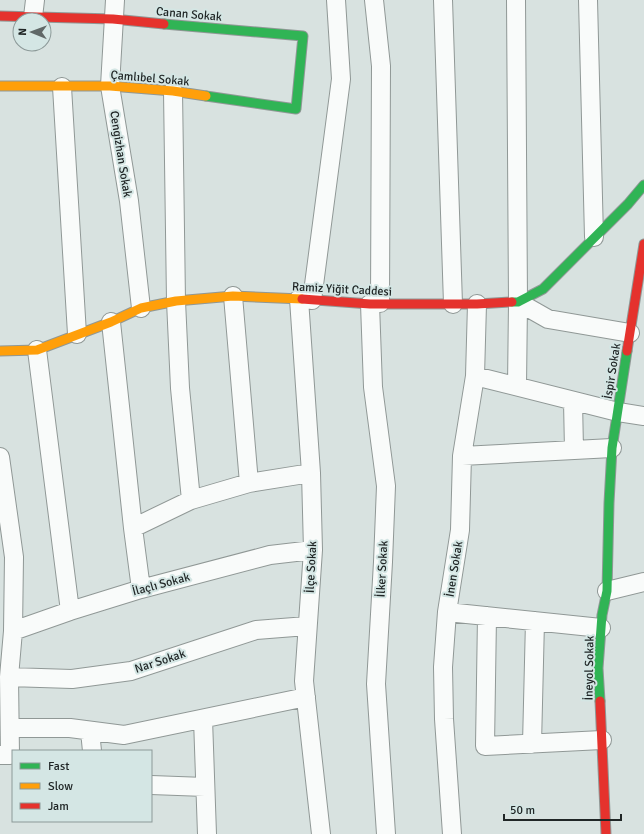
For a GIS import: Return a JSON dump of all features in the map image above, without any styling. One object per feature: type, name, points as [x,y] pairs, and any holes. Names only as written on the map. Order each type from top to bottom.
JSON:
[{"type":"street","name":"Cengizhan Sokak","points":[[115,0],[110,86],[128,201],[141,308]]},
{"type":"street","name":"İlçe Sokak","points":[[321,834],[304,681],[313,550],[305,300],[341,79],[336,0]]},
{"type":"street","name":"İlker Sokak","points":[[374,0],[381,66],[373,387],[386,486],[376,684],[386,834]]},
{"type":"street","points":[[443,0],[453,304]]},
{"type":"street","points":[[516,0],[518,302],[517,386]]},
{"type":"street","points":[[588,0],[594,237]]},
{"type":"street","name":"Canan Sokak","points":[[0,16],[34,9],[113,20],[303,36],[296,109]]},
{"type":"street","name":"Çamlıbel Sokak","points":[[0,86],[110,86],[173,91],[296,109]]},
{"type":"street","points":[[62,87],[77,334]]},
{"type":"street","points":[[173,91],[176,301],[180,388],[191,500]]},
{"type":"street","name":"Ramiz Yiğit Caddesi","points":[[0,351],[37,350],[111,322],[141,308],[176,301],[233,296],[375,303],[477,304],[518,302],[543,289],[628,204],[644,185]]},
{"type":"street","name":"İspir Sokak","points":[[609,503],[612,448],[644,244]]},
{"type":"street","points":[[233,296],[249,483]]},
{"type":"street","points":[[518,302],[548,319],[630,333]]},
{"type":"street","name":"İnen Sokak","points":[[452,834],[444,719],[443,667],[447,612],[460,530],[462,456],[475,376],[477,304]]},
{"type":"street","points":[[111,322],[141,589]]},
{"type":"street","points":[[37,350],[70,611]]},
{"type":"street","points":[[475,376],[618,412],[644,416]]},
{"type":"street","points":[[573,400],[574,450]]},
{"type":"street","points":[[462,456],[612,448]]},
{"type":"street","points":[[0,457],[14,557],[13,632],[9,677],[10,728],[5,755]]},
{"type":"street","points":[[133,528],[191,500],[249,483],[311,473]]},
{"type":"street","name":"İneyol Sokak","points":[[606,834],[598,668],[602,615],[607,591],[609,503]]},
{"type":"street","name":"İlaçlı Sokak","points":[[13,632],[70,611],[141,589],[270,555],[313,550]]},
{"type":"street","points":[[607,591],[644,582]]},
{"type":"street","points":[[447,612],[601,628]]},
{"type":"street","points":[[487,616],[485,746],[602,740]]},
{"type":"street","points":[[532,744],[535,621]]},
{"type":"street","name":"Nar Sokak","points":[[9,677],[72,678],[131,671],[256,630],[307,626]]},
{"type":"street","points":[[10,728],[70,728],[124,735],[306,697]]},
{"type":"street","points":[[203,719],[207,834]]},
{"type":"street","points":[[90,731],[92,750]]},
{"type":"street","points":[[152,785],[205,787]]},
{"type":"traffic: fast","points":[[164,24],[303,36],[296,109],[206,96]]},
{"type":"traffic: fast","points":[[512,302],[518,302],[543,289],[628,204],[644,185]]},
{"type":"traffic: fast","points":[[600,701],[598,668],[602,615],[607,591],[612,448],[627,351]]},
{"type":"traffic: slow","points":[[0,86],[110,86],[173,91],[206,96]]},
{"type":"traffic: slow","points":[[0,351],[37,350],[111,322],[141,308],[176,301],[233,296],[302,299]]},
{"type":"traffic: jam","points":[[0,16],[113,19],[164,24]]},
{"type":"traffic: jam","points":[[627,351],[644,244]]},
{"type":"traffic: jam","points":[[302,299],[370,304],[477,304],[512,302]]},
{"type":"traffic: jam","points":[[600,701],[606,834]]}]
